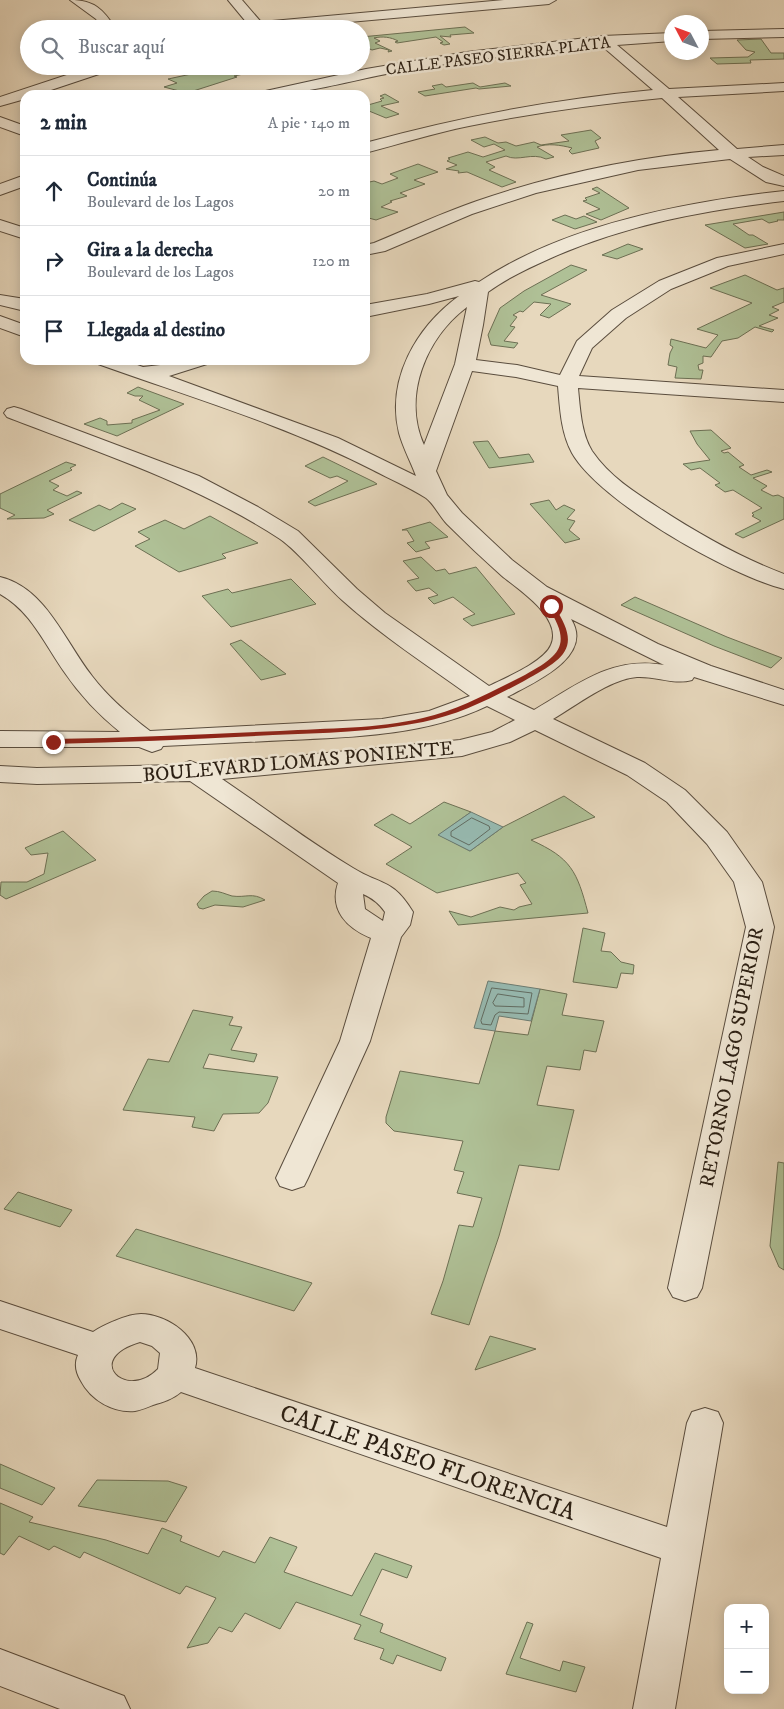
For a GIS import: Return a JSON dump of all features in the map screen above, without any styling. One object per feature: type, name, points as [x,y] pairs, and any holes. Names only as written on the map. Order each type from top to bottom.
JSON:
[{"type":"street","points":[[77,0],[86,4],[102,16],[104,20]]},
{"type":"street","points":[[236,1],[252,0]]},
{"type":"street","points":[[326,20],[497,2],[549,0]]},
{"type":"street","points":[[236,1],[253,20]]},
{"type":"street","points":[[709,36],[784,33]]},
{"type":"street","name":"CALLE PASEO SIERRA PLATA","points":[[370,73],[438,60],[582,42],[600,47],[664,38]]},
{"type":"street","points":[[600,47],[666,94],[690,118],[781,186]]},
{"type":"street","points":[[36,90],[82,75]]},
{"type":"street","name":"CALLE PASEO SIERRA PLATA","points":[[288,90],[359,75]]},
{"type":"street","points":[[629,84],[656,109]]},
{"type":"street","points":[[370,147],[448,125],[495,115],[643,96],[784,87]]},
{"type":"street","points":[[0,102],[20,95]]},
{"type":"street","points":[[0,122],[20,128]]},
{"type":"street","points":[[370,249],[495,200],[542,186],[702,150],[734,152],[784,150]]},
{"type":"street","points":[[633,223],[658,208],[740,180],[702,150]]},
{"type":"street","points":[[0,190],[20,182]]},
{"type":"street","points":[[370,310],[429,299],[486,284],[562,248],[633,223],[726,203],[781,186]]},
{"type":"street","points":[[0,225],[20,232]]},
{"type":"street","points":[[473,385],[517,386],[559,381],[584,345],[620,314],[665,285],[723,262],[784,249]]},
{"type":"street","points":[[426,471],[473,385],[465,364],[486,284]]},
{"type":"street","points":[[0,739],[53,742],[145,740],[354,729],[423,720],[456,710],[488,697],[549,664],[560,654],[564,645],[564,632],[557,614],[534,589],[497,559],[462,526],[436,495],[409,433],[405,396],[413,365],[428,336],[452,310],[486,284]]},
{"type":"street","points":[[0,300],[20,304]]},
{"type":"street","points":[[0,322],[20,329]]},
{"type":"street","points":[[465,364],[517,371],[559,381],[784,396]]},
{"type":"street","points":[[120,365],[292,426],[331,442],[380,465],[436,495]]},
{"type":"street","points":[[140,372],[172,370],[186,365]]},
{"type":"street","points":[[559,381],[582,452],[614,488],[693,540],[746,568],[784,582]]},
{"type":"street","name":"RETORNO LAGO SUPERIOR","points":[[14,413],[191,481],[250,512],[290,536],[349,594],[377,618],[488,697],[636,768],[676,796],[717,838],[748,882],[760,927],[685,1288]]},
{"type":"street","points":[[0,584],[24,598],[36,612],[84,681],[105,704],[145,740],[197,773],[353,880],[349,890],[349,902],[354,915],[366,926],[387,934],[354,1041],[292,1178]]},
{"type":"street","points":[[534,589],[602,627],[652,651],[727,681],[784,698]]},
{"type":"street","name":"BOULEVARD LOMAS PONIENTE","points":[[0,774],[37,776],[197,773],[404,755],[462,748],[501,737],[609,676],[623,671],[652,670],[727,681]]},
{"type":"street","points":[[760,692],[784,709]]},
{"type":"street","points":[[37,776],[53,742]]},
{"type":"street","points":[[0,1315],[98,1348]]},
{"type":"street","points":[[140,1328],[156,1330],[169,1338],[177,1349],[179,1362],[174,1375],[164,1386],[149,1394],[130,1396],[114,1393],[101,1386],[94,1374],[92,1361],[98,1348],[109,1338],[124,1330],[140,1328]]},
{"type":"street","name":"CALLE PASEO FLORENCIA","points":[[174,1375],[682,1549]]},
{"type":"street","points":[[654,1709],[705,1423]]},
{"type":"street","points":[[0,1667],[109,1709]]},
{"type":"green space","points":[[465,27],[474,33],[450,35],[451,37],[440,36],[450,44],[444,45],[436,37],[397,43],[395,42],[398,41],[389,38],[374,38],[380,41],[375,43],[392,51],[388,52],[389,50],[380,48],[370,49],[370,36]]},
{"type":"green space","points":[[761,39],[771,53],[784,53],[784,59],[750,60],[751,63],[717,64],[710,58],[748,57],[755,52],[746,50],[737,40]]},
{"type":"green space","points":[[187,75],[239,75],[196,90],[176,90],[164,87],[177,83],[168,79]]},
{"type":"green space","points":[[473,83],[480,87],[505,83],[511,86],[476,88],[425,96],[418,92],[435,89],[432,86],[442,84],[446,87]]},
{"type":"green space","points":[[385,94],[399,102],[381,106],[399,114],[386,118],[370,111],[370,104],[382,101],[380,99],[384,98],[380,96]]},
{"type":"green space","points":[[591,130],[601,138],[595,141],[599,148],[572,154],[569,151],[572,148],[559,145],[545,145],[537,147],[554,157],[546,159],[536,156],[511,158],[506,156],[486,162],[495,167],[489,170],[516,182],[502,187],[467,172],[458,173],[459,171],[446,169],[457,165],[447,161],[450,159],[448,158],[468,152],[483,157],[505,150],[494,144],[484,147],[471,140],[485,137],[498,143],[506,142],[516,146],[534,142],[541,145],[569,141],[561,135]]},
{"type":"green space","points":[[418,164],[438,172],[414,180],[425,184],[400,193],[407,196],[390,201],[392,202],[381,207],[398,212],[376,220],[370,218],[370,182],[374,181],[382,184],[398,178],[390,174]]},
{"type":"green space","points":[[597,187],[629,208],[601,220],[586,214],[600,209],[583,201],[587,200],[585,198],[600,193],[592,189]]},
{"type":"green space","points":[[784,212],[784,220],[769,223],[762,219],[733,224],[749,235],[753,235],[768,244],[745,248],[705,225]]},
{"type":"green space","points":[[565,215],[576,219],[584,216],[597,222],[575,229],[552,220]]},
{"type":"green space","points":[[628,244],[643,249],[617,259],[602,255]]},
{"type":"green space","points":[[571,265],[587,270],[541,295],[571,304],[549,318],[540,315],[551,304],[534,302],[523,312],[520,311],[513,315],[517,317],[510,326],[515,327],[504,341],[518,343],[514,348],[491,345],[488,335],[500,308],[524,291]]},
{"type":"green space","points":[[745,275],[777,290],[784,288],[784,302],[772,307],[779,310],[769,315],[778,318],[759,326],[774,330],[772,332],[755,327],[738,338],[722,341],[711,357],[703,356],[703,363],[698,365],[699,370],[703,370],[701,379],[675,378],[677,367],[668,365],[673,347],[670,345],[671,339],[706,348],[718,335],[697,329],[752,303],[710,288]]},
{"type":"green space","points":[[138,387],[184,404],[117,436],[84,424],[100,418],[107,421],[107,425],[132,423],[132,420],[160,410],[139,400],[143,396],[127,393]]},
{"type":"green space","points":[[711,430],[731,448],[721,451],[724,453],[728,452],[744,465],[739,467],[751,475],[767,470],[772,472],[753,478],[767,486],[761,490],[773,496],[778,495],[784,498],[784,519],[743,538],[735,534],[761,521],[752,516],[754,515],[752,513],[762,508],[733,490],[725,492],[715,485],[720,483],[700,468],[691,470],[683,464],[710,460],[697,444],[690,431]]},
{"type":"green space","points":[[488,441],[499,458],[529,454],[534,462],[489,468],[473,442]]},
{"type":"green space","points":[[323,457],[377,484],[315,506],[308,502],[348,481],[337,476],[330,478],[305,466]]},
{"type":"green space","points":[[66,462],[76,465],[70,468],[72,470],[49,481],[59,486],[53,490],[67,496],[77,491],[82,493],[47,510],[54,514],[44,518],[7,519],[15,515],[0,508],[0,494]]},
{"type":"green space","points":[[549,500],[556,510],[564,505],[575,510],[567,519],[575,521],[569,530],[580,539],[565,543],[530,504]]},
{"type":"green space","points":[[122,503],[136,509],[94,531],[69,520],[99,505],[110,510]]},
{"type":"green space","points":[[210,516],[258,543],[222,554],[226,558],[179,572],[135,546],[150,539],[138,532],[165,520],[184,529]]},
{"type":"green space","points":[[430,522],[448,537],[425,542],[430,548],[416,552],[407,543],[414,541],[407,530],[402,530]]},
{"type":"green space","points":[[421,557],[436,571],[445,569],[449,574],[476,567],[515,614],[472,626],[463,619],[475,614],[453,597],[434,604],[428,598],[438,595],[429,588],[416,591],[407,581],[419,578],[403,561]]},
{"type":"green space","points":[[291,579],[316,604],[231,627],[202,596],[228,589],[232,593]]},
{"type":"green space","points":[[635,597],[727,637],[782,658],[771,668],[714,646],[621,605]]},
{"type":"green space","points":[[241,640],[286,674],[261,680],[230,644]]},
{"type":"green space","points":[[564,796],[595,817],[531,840],[555,853],[570,867],[580,886],[588,913],[458,925],[449,911],[471,917],[500,907],[514,910],[532,904],[520,885],[526,883],[518,873],[437,893],[386,864],[412,847],[374,825],[392,814],[410,824],[444,802],[471,812],[439,835],[470,851],[503,827]]},
{"type":"green space","points":[[63,831],[96,860],[6,899],[0,895],[1,882],[27,882],[44,874],[48,853],[31,855],[25,848]]},
{"type":"green space","points":[[212,891],[232,896],[256,896],[265,900],[243,907],[215,905],[203,909],[199,908],[197,904]]},
{"type":"green space","points":[[583,928],[605,933],[601,951],[611,952],[621,962],[634,965],[633,974],[621,973],[617,988],[573,982]]},
{"type":"green space","points":[[540,989],[567,994],[562,1015],[604,1021],[596,1052],[584,1050],[580,1070],[547,1066],[537,1105],[574,1110],[559,1170],[519,1165],[499,1236],[469,1325],[431,1314],[443,1281],[459,1225],[473,1227],[482,1198],[457,1193],[464,1172],[454,1170],[463,1141],[394,1131],[386,1123],[386,1117],[400,1071],[479,1084],[495,1031],[528,1035]]},
{"type":"green space","points":[[193,1010],[233,1017],[229,1025],[242,1027],[231,1050],[257,1054],[254,1062],[209,1054],[203,1068],[278,1077],[268,1103],[259,1113],[223,1114],[214,1131],[192,1127],[195,1117],[123,1110],[148,1059],[169,1062]]},
{"type":"green space","points":[[778,1162],[784,1163],[784,1270],[779,1267],[770,1246]]},
{"type":"green space","points":[[18,1192],[72,1210],[60,1227],[4,1209]]},
{"type":"green space","points":[[136,1229],[312,1283],[294,1311],[116,1256]]},
{"type":"green space","points":[[490,1336],[536,1349],[475,1370]]},
{"type":"green space","points":[[0,1464],[55,1488],[42,1505],[0,1488]]},
{"type":"green space","points":[[97,1480],[168,1481],[187,1487],[166,1522],[78,1506]]},
{"type":"green space","points":[[0,1503],[33,1517],[29,1522],[106,1540],[148,1554],[162,1528],[182,1536],[180,1541],[219,1557],[223,1551],[255,1563],[270,1537],[297,1547],[284,1572],[352,1596],[375,1553],[412,1566],[407,1578],[382,1569],[360,1615],[383,1624],[380,1632],[446,1658],[441,1671],[397,1655],[393,1664],[380,1659],[384,1649],[354,1639],[361,1625],[296,1602],[280,1629],[245,1613],[232,1632],[219,1627],[208,1643],[187,1648],[216,1598],[186,1586],[180,1594],[84,1552],[80,1558],[54,1546],[49,1550],[19,1536],[4,1555],[0,1553]]},
{"type":"green space","points":[[527,1622],[533,1624],[520,1658],[560,1671],[563,1661],[585,1667],[576,1692],[506,1674]]},
{"type":"water","points":[[471,812],[503,827],[470,851],[438,835]]},
{"type":"water","points":[[488,981],[540,989],[531,1021],[499,1016],[495,1031],[474,1028]]},
{"type":"route","points":[[53,742],[145,740],[354,729],[423,720],[456,710],[488,697],[549,664],[560,654],[564,645],[564,632],[561,622],[551,606]]}]
